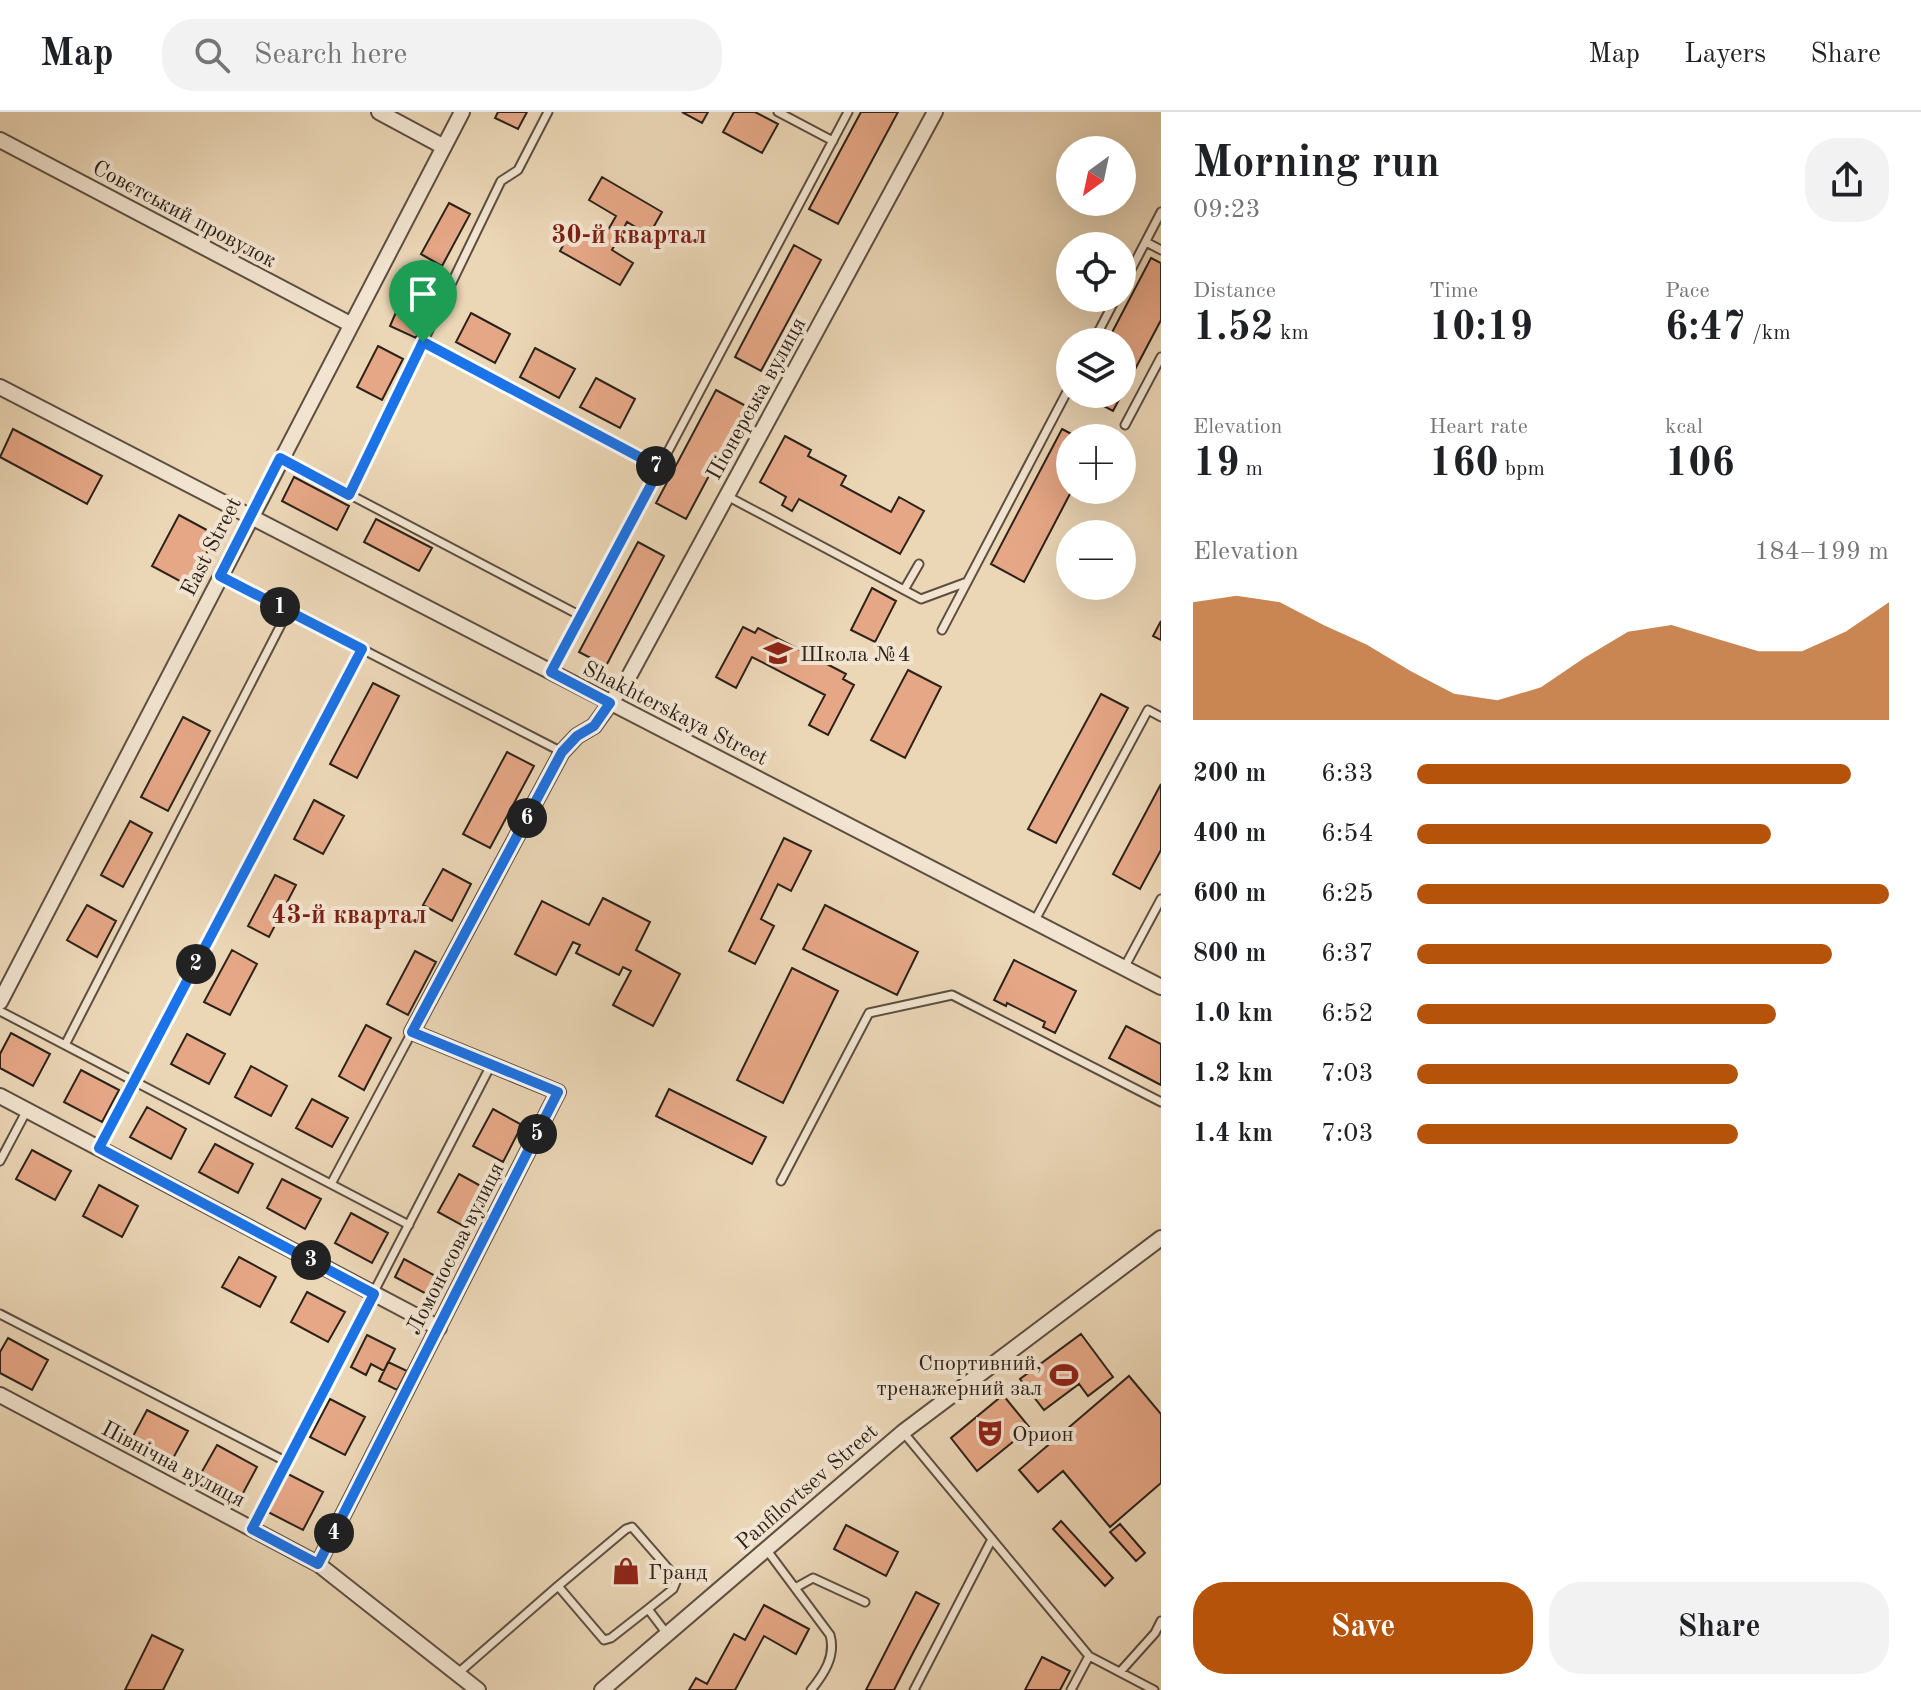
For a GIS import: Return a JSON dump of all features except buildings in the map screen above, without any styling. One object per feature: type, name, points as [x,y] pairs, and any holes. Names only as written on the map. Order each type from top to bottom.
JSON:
[{"type":"street","points":[[379,112],[444,147]]},
{"type":"street","name":"East Street","points":[[0,1002],[462,112]]},
{"type":"street","name":"Піонерська вулиця","points":[[562,752],[577,736],[594,726],[627,680],[935,112]]},
{"type":"street","name":"Совєтський провулок","points":[[0,140],[350,324]]},
{"type":"street","name":"Shakhterskaya Street","points":[[0,387],[1161,987]]},
{"type":"street","points":[[412,1032],[562,752]]},
{"type":"street","name":"Ломоносова вулиця","points":[[318,1564],[558,1092],[412,1032]]},
{"type":"street","points":[[0,1096],[439,1328]]},
{"type":"street","name":"Panfilovtsev Street","points":[[602,1690],[903,1432],[1161,1238]]},
{"type":"street","name":"Північна вулиця","points":[[0,1395],[318,1564],[478,1690]]},
{"type":"lane","points":[[349,495],[501,181],[518,170],[548,112]]},
{"type":"lane","points":[[778,112],[833,141]]},
{"type":"lane","points":[[551,672],[848,112]]},
{"type":"lane","points":[[1136,261],[1161,212]]},
{"type":"lane","points":[[1146,242],[1161,250]]},
{"type":"lane","points":[[423,342],[660,468]]},
{"type":"lane","points":[[1126,424],[1161,357]]},
{"type":"lane","points":[[942,630],[1058,408]]},
{"type":"lane","points":[[280,458],[581,616]]},
{"type":"lane","points":[[727,496],[921,599],[967,582]]},
{"type":"lane","points":[[904,590],[919,564]]},
{"type":"lane","points":[[220,576],[562,752]]},
{"type":"lane","points":[[65,1045],[288,611]]},
{"type":"lane","points":[[99,1148],[362,649]]},
{"type":"lane","points":[[1034,922],[1148,710],[1161,717]]},
{"type":"lane","points":[[1124,968],[1161,899]]},
{"type":"lane","points":[[781,1181],[869,1013],[952,995],[1161,1102]]},
{"type":"lane","points":[[0,1011],[409,1225]]},
{"type":"lane","points":[[331,1184],[412,1032]]},
{"type":"lane","points":[[252,1529],[491,1065]]},
{"type":"lane","points":[[0,1161],[27,1110]]},
{"type":"lane","points":[[0,1314],[287,1462]]},
{"type":"lane","points":[[903,1432],[1089,1656],[1154,1690]]},
{"type":"lane","points":[[457,1674],[558,1586],[626,1529],[632,1527],[673,1574],[676,1582],[673,1589],[611,1638],[604,1640],[558,1586]]},
{"type":"lane","points":[[914,1690],[992,1539]]},
{"type":"lane","points":[[766,1549],[830,1635],[833,1646],[821,1679],[811,1690]]},
{"type":"lane","points":[[795,1588],[813,1578],[865,1602]]},
{"type":"lane","points":[[648,1609],[667,1634]]},
{"type":"lane","points":[[1120,1672],[1155,1633],[1161,1621]]},
{"type":"lane","points":[[1071,1690],[1089,1656]]},
{"type":"place","name":"Школа №4","points":[[778,653]]},
{"type":"place","name":"Спортивний, тренажерний зал","points":[[1064,1375]]},
{"type":"place","name":"Орион","points":[[990,1433]]},
{"type":"place","name":"Гранд","points":[[626,1571]]},
{"type":"district","name":"30-й квартал","points":[[629,234]]},
{"type":"district","name":"43-й квартал","points":[[349,914]]},
{"type":"route","points":[[423,342],[660,468],[551,672],[610,703],[594,726],[577,736],[562,752],[412,1032],[558,1092],[318,1564],[252,1529],[374,1294],[99,1148],[362,649],[220,576],[280,458],[349,495],[423,342]]}]
